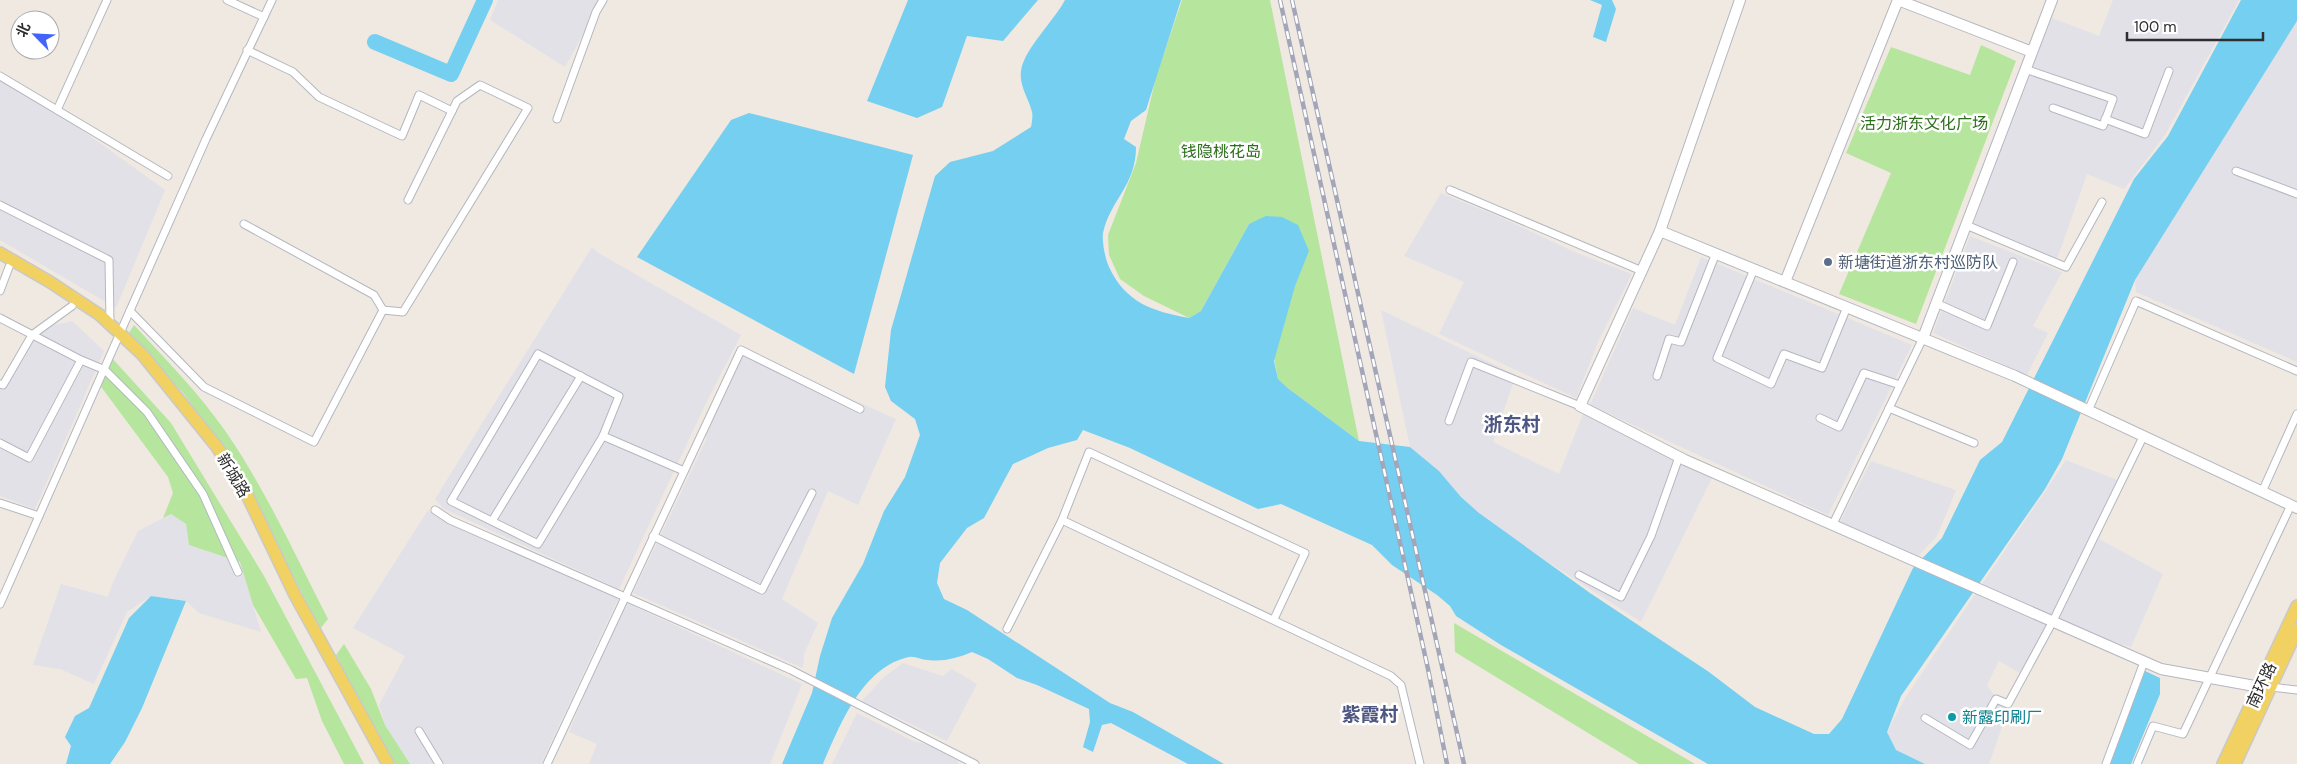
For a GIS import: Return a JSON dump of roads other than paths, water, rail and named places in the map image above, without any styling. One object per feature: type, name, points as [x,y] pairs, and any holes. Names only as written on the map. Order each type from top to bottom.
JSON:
[{"type":"main road","name":"新城路","points":[[0,253],[50,282],[100,315],[169,397],[221,468],[241,500],[289,598],[379,764]]},
{"type":"main road","name":"新城路","points":[[5,264],[95,321],[142,354],[217,447],[248,497],[296,595],[388,764]]},
{"type":"main road","name":"南环路","points":[[2235,764],[2297,606]]},
{"type":"main road","name":"南环路","points":[[2223,764],[2297,630]]},
{"type":"street","points":[[57,110],[107,0]]},
{"type":"street","points":[[227,0],[264,17]]},
{"type":"street","points":[[0,604],[247,50],[272,0]]},
{"type":"street","points":[[557,119],[596,12],[603,0]]},
{"type":"street","points":[[1580,406],[1660,231],[1740,0]]},
{"type":"street","points":[[1786,282],[1898,0],[2032,52]]},
{"type":"street","points":[[1833,524],[1923,338],[2052,0]]},
{"type":"street","points":[[247,50],[293,72],[319,97],[402,136],[419,95],[452,111]]},
{"type":"street","points":[[2026,69],[2113,99],[2103,126],[2054,108]]},
{"type":"street","points":[[2105,119],[2145,134],[2169,71]]},
{"type":"street","points":[[0,76],[168,176]]},
{"type":"street","points":[[382,310],[403,312],[528,108],[480,85],[457,101],[408,200]]},
{"type":"street","points":[[2236,171],[2297,194]]},
{"type":"street","points":[[1450,190],[1642,271]]},
{"type":"street","points":[[1966,225],[2066,267],[2102,202]]},
{"type":"street","points":[[0,205],[109,260],[110,325]]},
{"type":"street","points":[[244,224],[374,295],[382,310]]},
{"type":"street","points":[[1660,231],[2014,376],[2294,507],[2183,734],[2153,726],[2137,764]]},
{"type":"street","points":[[1657,376],[1669,339],[1681,342],[1716,253]]},
{"type":"street","points":[[1936,303],[1987,326],[2013,262]]},
{"type":"street","points":[[0,291],[5,264]]},
{"type":"street","points":[[1754,269],[1717,358],[1772,384],[1784,354],[1822,368],[1847,307]]},
{"type":"street","points":[[2088,411],[2136,301],[2297,371]]},
{"type":"street","points":[[0,384],[3,386],[32,334],[72,306]]},
{"type":"street","points":[[130,311],[204,387],[314,442],[382,310]]},
{"type":"street","points":[[0,318],[81,360],[105,370],[147,412],[203,494],[238,572]]},
{"type":"street","points":[[547,764],[741,350],[860,409]]},
{"type":"street","points":[[538,354],[619,396],[603,436],[538,544],[451,501],[538,354]]},
{"type":"street","points":[[0,443],[29,458],[81,360]]},
{"type":"street","points":[[1449,421],[1471,362],[1580,406],[1679,457],[2161,669],[2265,687],[2297,690]]},
{"type":"street","points":[[1820,418],[1839,426],[1864,373],[1900,385]]},
{"type":"street","points":[[492,522],[581,376]]},
{"type":"street","points":[[1889,408],[1974,443]]},
{"type":"street","points":[[2262,492],[2297,414]]},
{"type":"street","points":[[603,436],[684,471]]},
{"type":"street","points":[[1925,718],[1970,745],[1996,698],[2008,704],[2053,622],[2143,437]]},
{"type":"street","points":[[1007,629],[1062,520],[1089,452],[1305,553],[1274,619]]},
{"type":"street","points":[[1579,575],[1621,597],[1652,536],[1679,457]]},
{"type":"street","points":[[653,536],[762,590],[812,493]]},
{"type":"street","points":[[0,503],[39,516]]},
{"type":"street","points":[[435,510],[450,520],[791,670],[975,764]]},
{"type":"street","points":[[1062,520],[1391,676],[1402,685],[1420,764]]},
{"type":"street","points":[[2106,764],[2144,662]]},
{"type":"street","points":[[419,731],[439,764]]},
{"type":"water","points":[[908,0],[1038,0],[1003,41],[967,36],[942,107],[917,118],[867,101]]},
{"type":"water","points":[[1065,0],[1181,0],[1146,110],[1131,121],[1124,139],[1136,147],[1135,161],[1127,183],[1106,221],[1103,233],[1103,246],[1109,267],[1123,289],[1132,297],[1152,308],[1189,318],[1201,311],[1249,224],[1266,216],[1282,217],[1298,225],[1309,251],[1295,286],[1274,361],[1278,379],[1359,441],[1410,447],[1439,471],[1461,497],[1479,513],[1590,593],[1709,672],[1755,707],[1814,734],[1829,734],[1842,719],[1913,568],[1942,538],[1980,460],[2002,442],[2134,179],[2168,136],[2241,0],[2297,0],[2297,21],[2135,280],[2062,459],[2045,489],[1901,696],[1887,732],[1896,750],[1925,764],[1708,764],[1501,645],[1456,616],[1450,606],[1437,595],[1392,565],[1372,545],[1281,504],[1258,509],[1130,448],[1083,430],[1077,440],[1048,448],[1013,464],[984,518],[967,528],[940,563],[937,583],[944,599],[967,610],[1110,703],[1133,712],[1224,764],[1188,764],[1111,723],[1102,725],[1093,752],[1083,747],[1090,722],[1089,709],[1017,678],[988,659],[972,652],[945,660],[925,660],[909,657],[893,663],[878,672],[855,700],[837,732],[823,764],[782,764],[812,693],[820,656],[832,618],[863,564],[884,511],[905,477],[920,435],[915,419],[891,401],[885,387],[891,330],[935,176],[950,162],[993,151],[1031,127],[1031,107],[1021,77],[1023,62],[1033,44]]},
{"type":"water","points":[[1590,0],[1612,0],[1616,9],[1606,42],[1593,37],[1602,5]]},
{"type":"water","points":[[749,113],[913,155],[854,374],[637,257],[731,120]]},
{"type":"water","points":[[151,596],[186,601],[142,708],[125,742],[110,764],[66,764],[71,746],[65,737],[75,716],[89,708],[129,618]]},
{"type":"water","points":[[2145,671],[2160,678],[2160,694],[2131,764],[2109,764]]},
{"type":"waterway","points":[[375,42],[451,74],[485,0]]},
{"type":"railway","points":[[1280,0],[1428,669],[1447,764]]},
{"type":"railway","points":[[1292,0],[1464,764]]},
{"type":"place","name":"新塘街道浙东村巡防队","points":[[1828,262]]},
{"type":"place","name":"新露印刷厂","points":[[1952,717]]},
{"type":"district","name":"浙东村","points":[[1512,424]]},
{"type":"district","name":"紫霞村","points":[[1370,714]]},
{"type":"park label","name":"活力浙东文化广场","points":[[1924,123]]},
{"type":"park label","name":"钱隐桃花岛","points":[[1221,151]]}]
